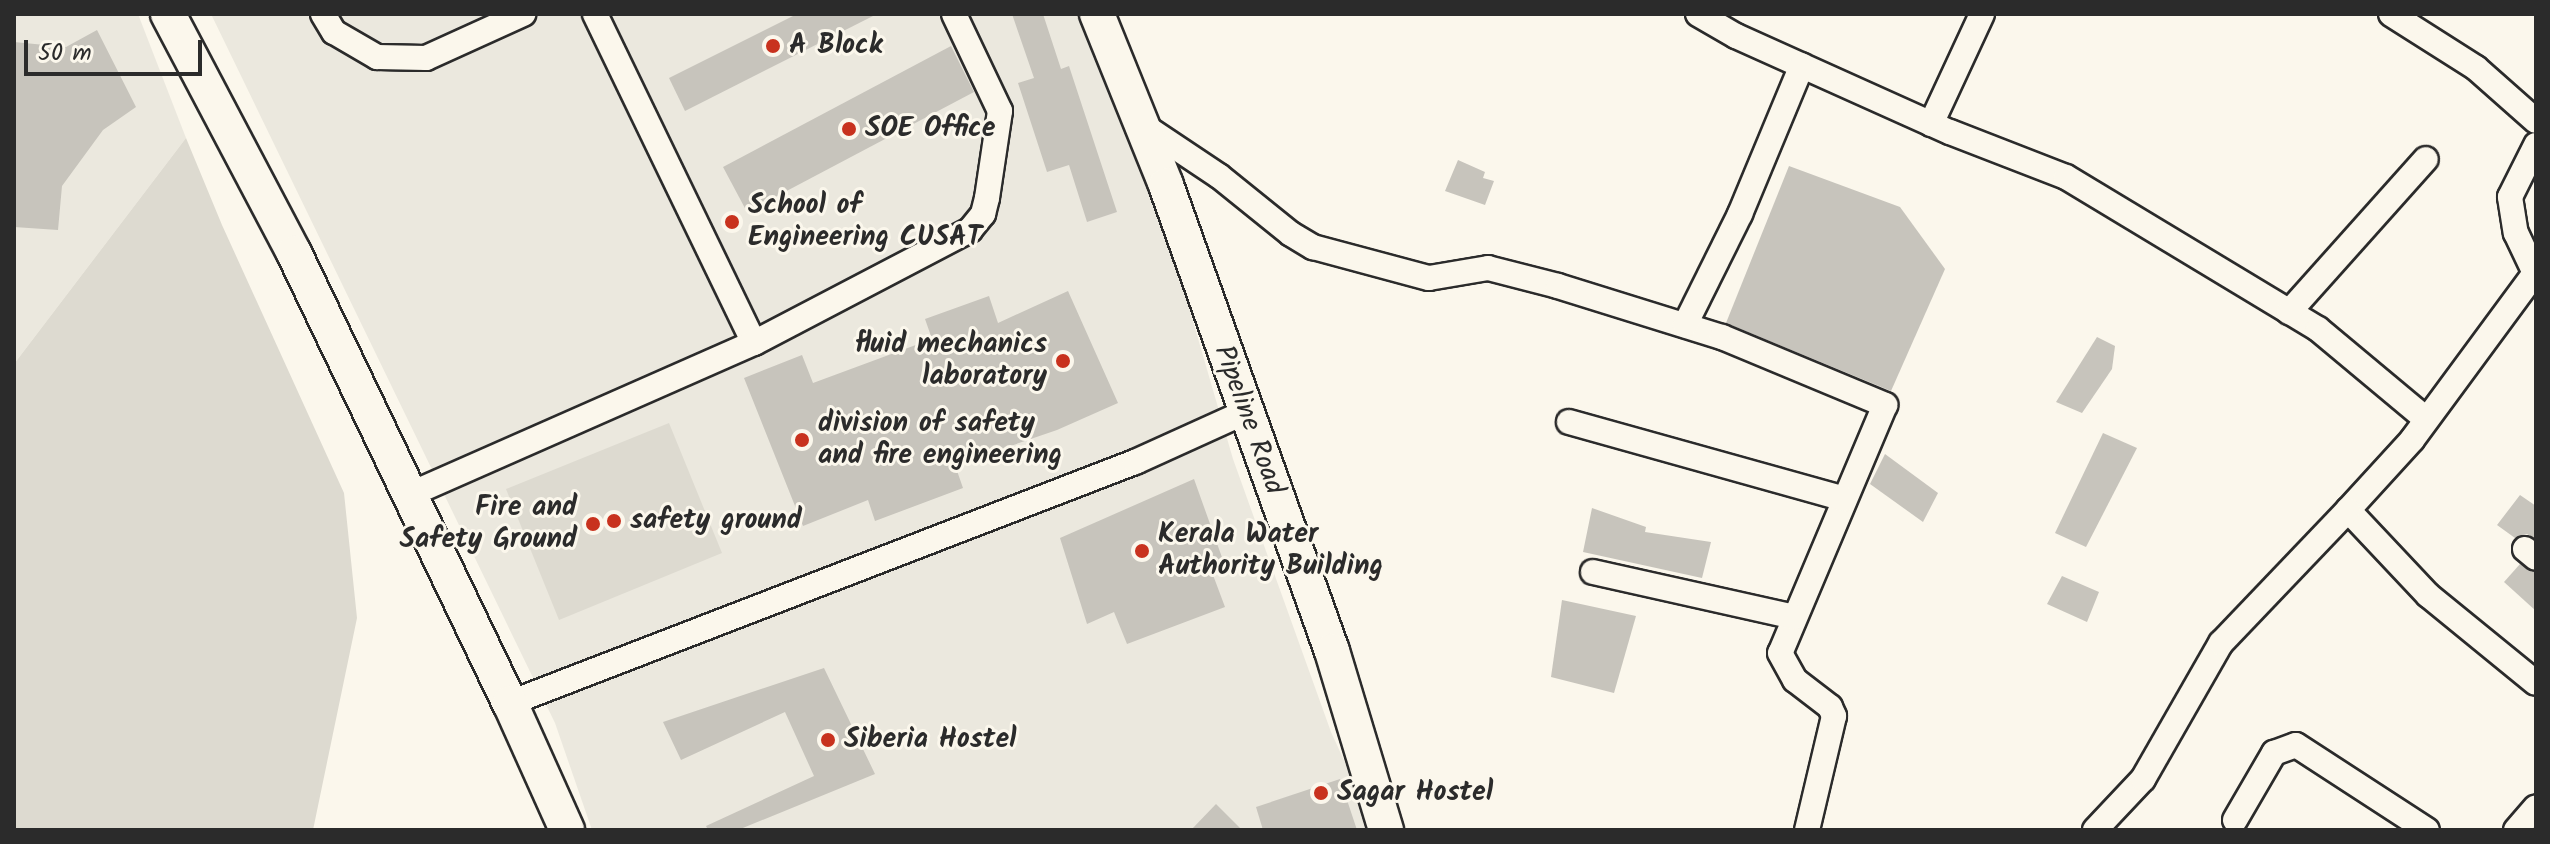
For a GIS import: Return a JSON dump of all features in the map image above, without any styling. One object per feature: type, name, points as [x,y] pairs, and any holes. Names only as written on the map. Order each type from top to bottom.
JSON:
[{"type":"street","points":[[168,14],[294,253],[510,703],[567,830]]},
{"type":"street","points":[[323,14],[334,32],[377,57],[426,58],[523,14]]},
{"type":"street","points":[[595,14],[754,343]]},
{"type":"street","points":[[1698,14],[1931,124],[2066,177],[2318,329],[2425,418]]},
{"type":"street","points":[[1931,124],[1982,14]]},
{"type":"street","points":[[2391,14],[2476,68],[2536,121]]},
{"type":"street","points":[[409,495],[754,343],[924,257],[970,230],[983,214],[1000,111],[954,15]]},
{"type":"street","name":"Pipeline Road","points":[[1108,19],[1141,124],[1332,651],[1386,830]]},
{"type":"street","points":[[1685,325],[1740,214],[1802,65]]},
{"type":"street","points":[[1141,124],[1219,176],[1291,234],[1313,247],[1429,278],[1488,268],[1722,337],[1885,405],[1780,653],[1795,680],[1830,707],[1834,716],[1807,830]]},
{"type":"street","points":[[2095,830],[2143,779],[2221,643],[2412,440],[2425,418],[2535,273],[2516,233],[2510,197],[2536,145]]},
{"type":"street","points":[[2289,312],[2426,159]]},
{"type":"street","points":[[510,703],[1135,462],[1245,412]]},
{"type":"street","points":[[1569,422],[1844,499]]},
{"type":"street","points":[[2348,510],[2428,595],[2536,683]]},
{"type":"street","points":[[1593,572],[1794,617]]},
{"type":"street","points":[[2235,820],[2274,753],[2296,745],[2427,830]]},
{"type":"street","points":[[2516,830],[2536,807]]},
{"type":"shaded area","points":[[14,14],[138,14],[186,138],[14,364]]},
{"type":"shaded area","name":"School of Engineering CUSAT","points":[[211,14],[1093,14],[1161,211],[1233,459],[1331,732],[1376,830],[592,830],[555,723]]},
{"type":"shaded area","points":[[186,138],[222,225],[344,493],[357,618],[313,830],[14,830],[14,364]]},
{"type":"shaded area","name":"safety ground","points":[[669,423],[722,553],[559,620],[506,489]]},
{"type":"building","name":"A Block","points":[[797,14],[877,14],[685,111],[669,78]]},
{"type":"building","points":[[1012,14],[1043,14],[1061,69],[1069,66],[1117,212],[1087,222],[1069,165],[1047,172],[1018,83],[1034,78]]},
{"type":"building","points":[[97,30],[136,107],[103,130],[62,186],[58,230],[14,227],[14,42],[66,47]]},
{"type":"building","name":"SOE Office","points":[[951,46],[974,92],[747,212],[723,167]]},
{"type":"building","points":[[1458,160],[1485,172],[1483,178],[1494,181],[1485,205],[1445,191]]},
{"type":"building","points":[[1789,166],[1900,207],[1945,269],[1891,391],[1726,323]]},
{"type":"building","points":[[1068,291],[1118,403],[1057,430],[955,465],[963,488],[875,521],[868,500],[803,526],[744,378],[802,355],[813,383],[932,339],[925,319],[989,296],[998,323]]},
{"type":"building","points":[[2097,337],[2115,346],[2112,369],[2082,413],[2056,402]]},
{"type":"building","points":[[2103,433],[2137,448],[2086,547],[2055,533]]},
{"type":"building","points":[[1885,454],[1938,493],[1923,522],[1870,484]]},
{"type":"building","name":"Kerala Water Authority Building","points":[[1194,479],[1224,563],[1210,567],[1225,607],[1127,644],[1114,612],[1087,624],[1060,538]]},
{"type":"building","points":[[2520,495],[2536,506],[2536,539],[2527,534],[2515,538],[2497,525]]},
{"type":"building","points":[[1592,508],[1646,527],[1645,532],[1711,542],[1702,578],[1583,552]]},
{"type":"building","points":[[2520,564],[2536,573],[2536,611],[2504,582]]},
{"type":"building","points":[[2062,576],[2099,592],[2087,622],[2047,604]]},
{"type":"building","points":[[1562,600],[1636,616],[1614,693],[1551,677]]},
{"type":"building","name":"Siberia Hostel","points":[[824,668],[875,774],[738,830],[708,830],[706,826],[814,776],[785,712],[681,760],[663,722]]},
{"type":"building","name":"Sagar Hostel","points":[[1340,779],[1357,830],[1263,830],[1256,807]]},
{"type":"building","points":[[1216,804],[1242,830],[1191,830]]},
{"type":"place","name":"A Block","points":[[773,46]]},
{"type":"place","name":"SOE Office","points":[[849,129]]},
{"type":"place","name":"School of Engineering CUSAT","points":[[732,222]]},
{"type":"place","name":"fluid mechanics laboratory","points":[[1063,361]]},
{"type":"place","name":"division of safety and fire engineering","points":[[802,440]]},
{"type":"place","name":"safety ground","points":[[614,521]]},
{"type":"place","name":"Fire and Safety Ground","points":[[593,524]]},
{"type":"place","name":"Kerala Water Authority Building","points":[[1142,551]]},
{"type":"place","name":"Siberia Hostel","points":[[828,740]]},
{"type":"place","name":"Sagar Hostel","points":[[1321,793]]}]
